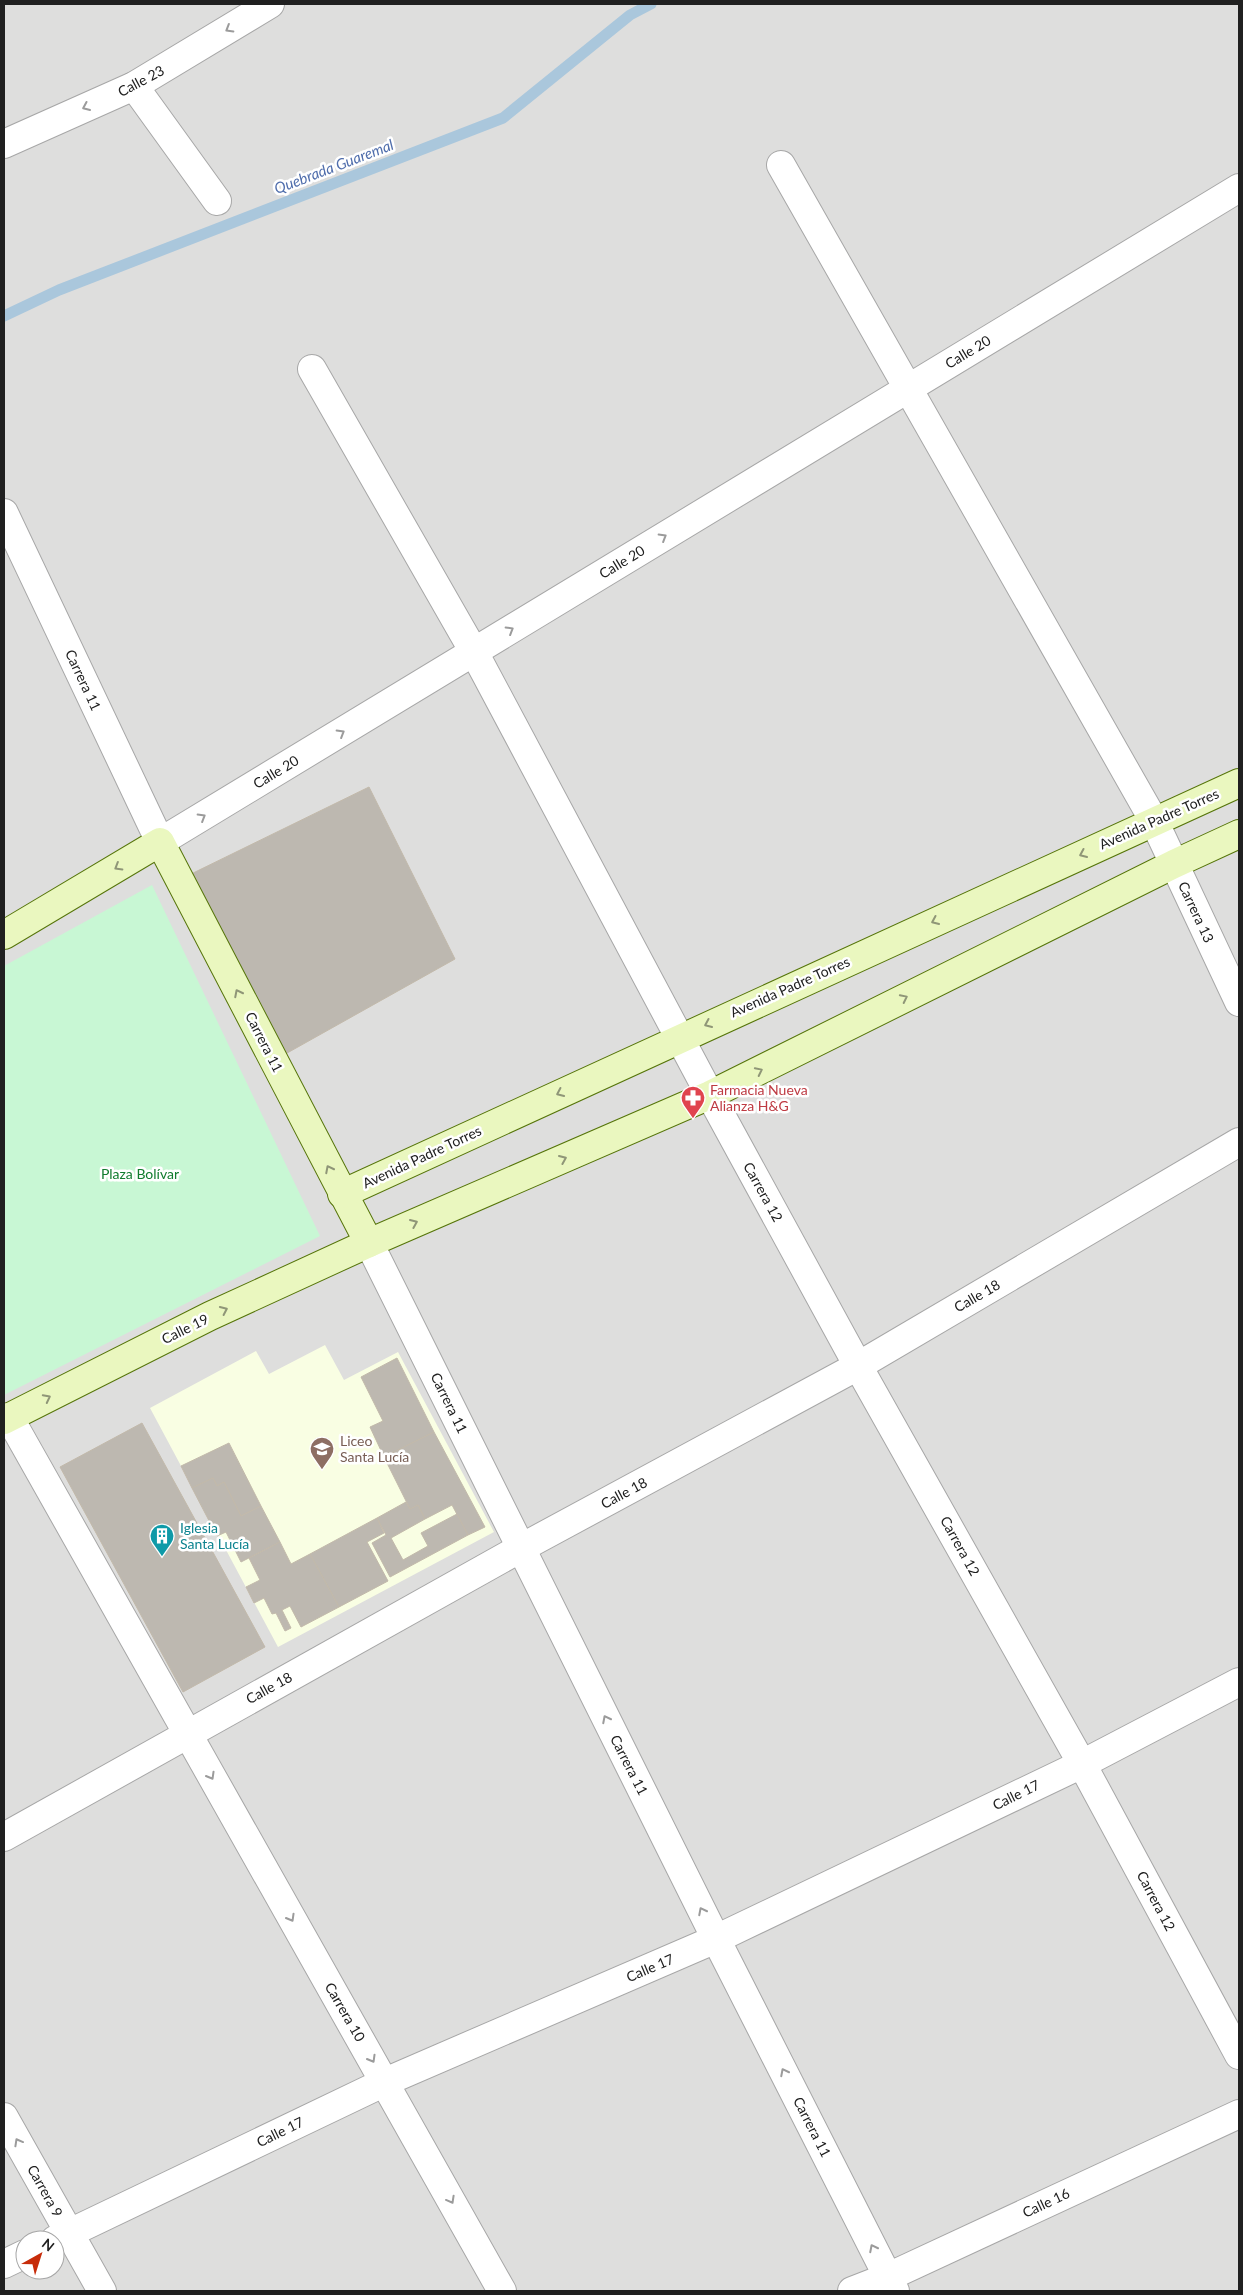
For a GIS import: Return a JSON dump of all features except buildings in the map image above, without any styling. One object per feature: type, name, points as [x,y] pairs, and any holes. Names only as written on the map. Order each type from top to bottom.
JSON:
[{"type":"street","name":"Calle 23","points":[[4,144],[134,86],[270,4]]},
{"type":"street","points":[[134,86],[217,201]]},
{"type":"street","name":"Carrera 13","points":[[781,165],[1154,822],[1239,1002]]},
{"type":"street","name":"Calle 20","points":[[4,935],[1239,188]]},
{"type":"street","name":"Carrera 12","points":[[312,369],[474,652],[710,1095],[858,1366],[1082,1764],[1239,2055]]},
{"type":"street","name":"Carrera 11","points":[[5,517],[160,842],[369,1243],[716,1939],[892,2284]]},
{"type":"street","name":"Avenida Padre Torres","points":[[342,1194],[680,1037],[1239,783]]},
{"type":"street","points":[[369,1243],[710,1095],[1174,864],[1239,834]]},
{"type":"street","name":"Calle 18","points":[[4,1837],[521,1548],[858,1366],[1239,1142]]},
{"type":"street","name":"Calle 19","points":[[6,1419],[210,1316],[369,1243]]},
{"type":"street","name":"Carrera 10","points":[[6,1419],[87,1553],[187,1734],[502,2291]]},
{"type":"street","name":"Calle 17","points":[[65,2236],[385,2082],[716,1939],[1082,1764],[1239,1682]]},
{"type":"street","name":"Calle 16","points":[[852,2291],[892,2284],[1239,2114]]},
{"type":"street","name":"Carrera 9","points":[[4,2117],[59,2230]]},
{"type":"street","name":"Carrera 9","points":[[65,2241],[102,2291]]},
{"type":"shaded area","points":[[4,4],[1239,4],[1239,2291],[4,2291]]},
{"type":"shaded area","name":"Liceo Santa Lucía","points":[[325,1345],[344,1380],[398,1352],[494,1532],[278,1647],[150,1408],[256,1351],[269,1374]]},
{"type":"green space","name":"Plaza Bolívar","points":[[152,885],[320,1236],[4,1395],[4,966]]},
{"type":"waterway","name":"Quebrada Guaremal","points":[[4,316],[59,290],[503,118],[630,15],[651,4]]},
{"type":"place","name":"Farmacia Nueva Alianza H&G","points":[[693,1119]]},
{"type":"place","name":"Liceo Santa Lucía","points":[[322,1470]]},
{"type":"place","name":"Iglesia Santa Lucía","points":[[162,1557]]}]
